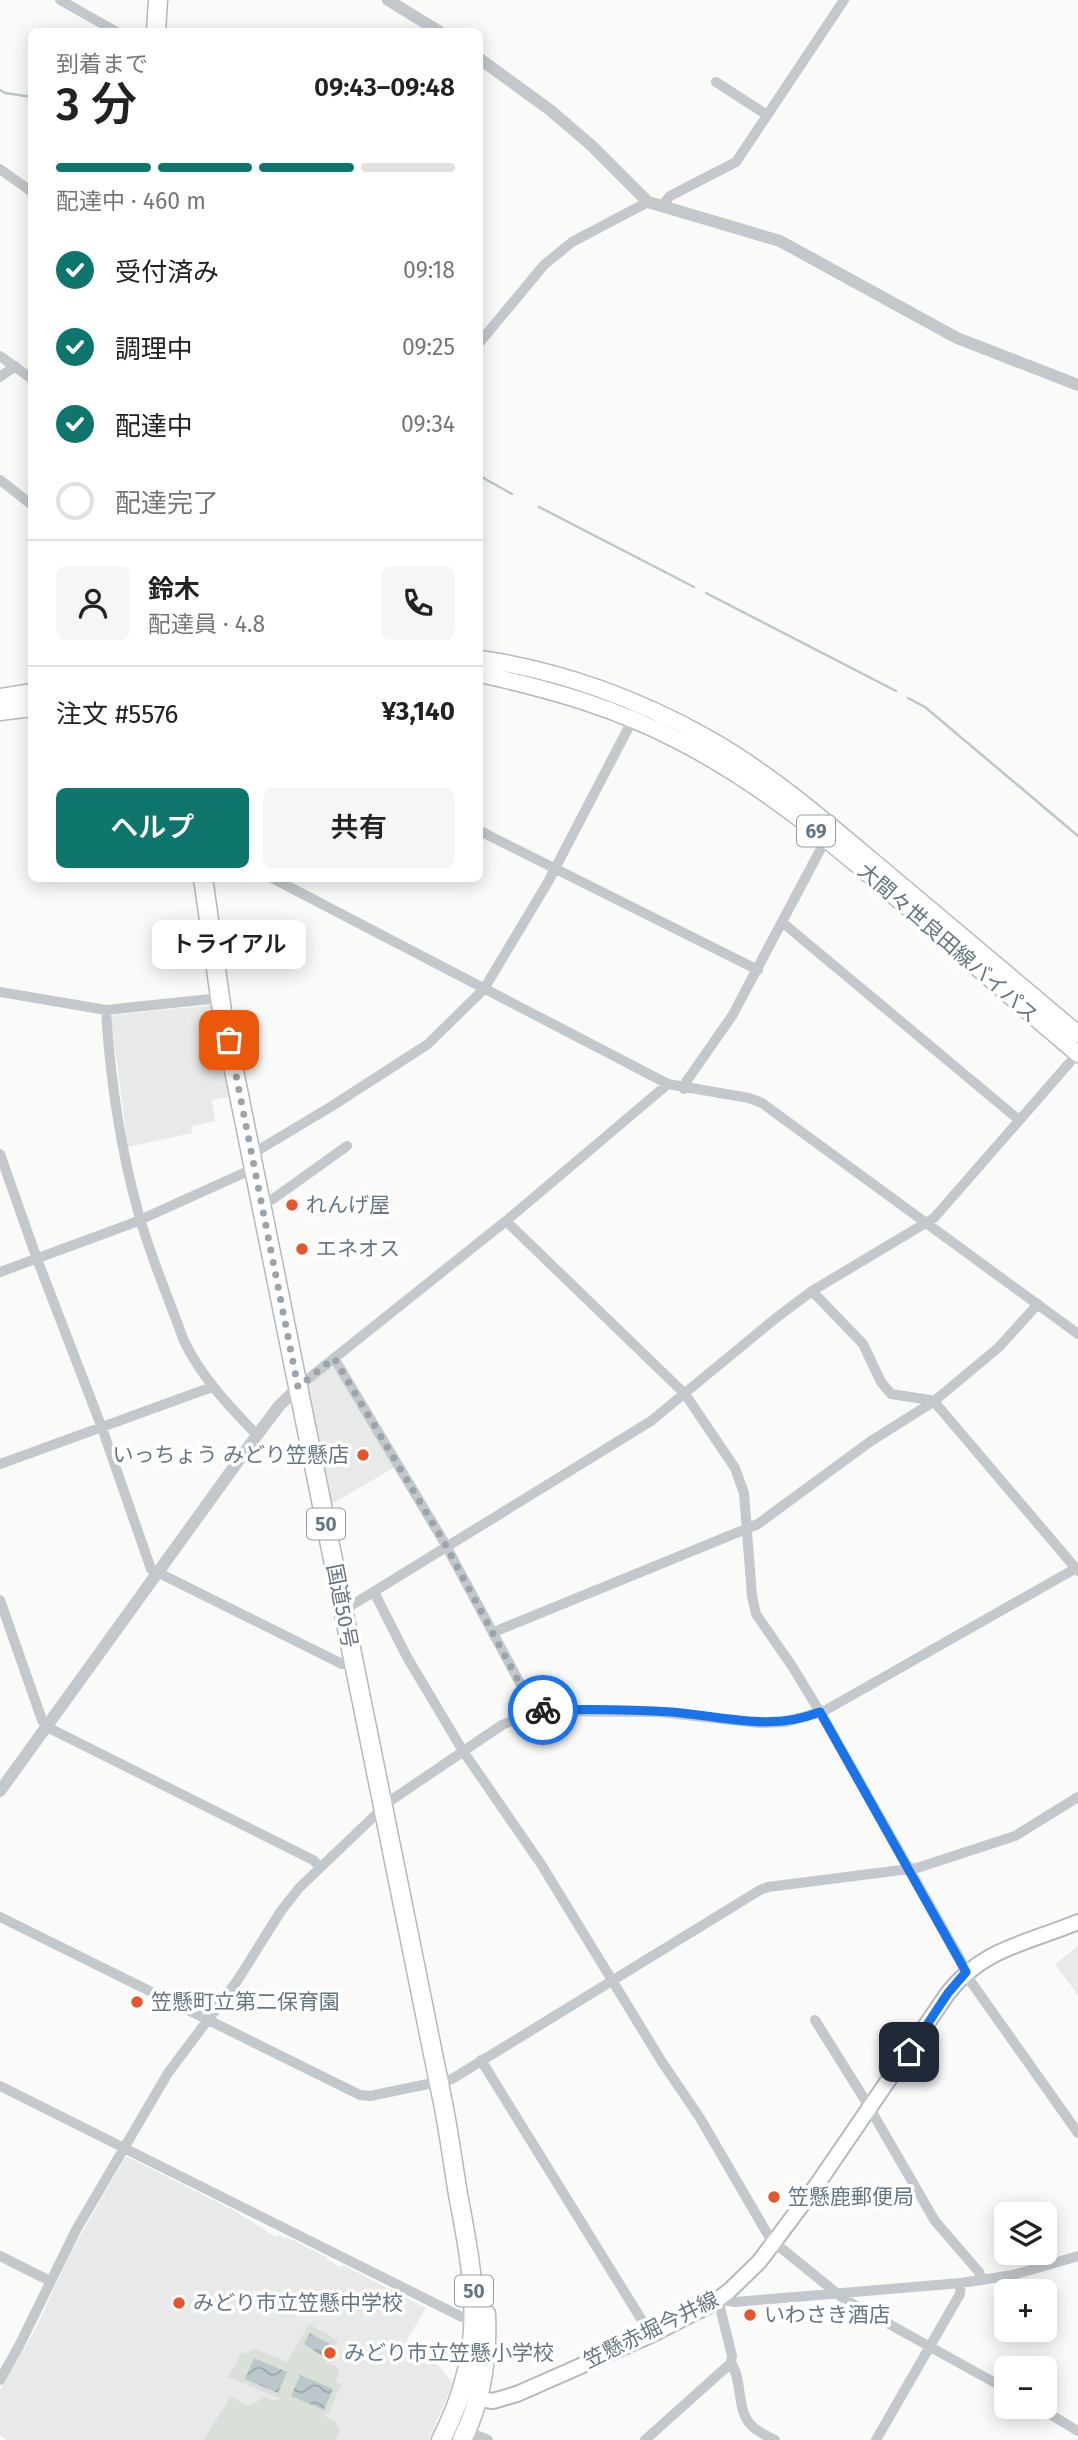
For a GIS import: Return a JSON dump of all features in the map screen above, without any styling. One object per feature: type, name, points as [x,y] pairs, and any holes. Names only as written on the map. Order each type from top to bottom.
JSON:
[{"type":"highway","points":[[156,28],[158,0]]},
{"type":"highway","name":"国道50号","points":[[204,882],[220,998],[455,2168]]},
{"type":"highway","name":"50","points":[[444,2440],[467,2375],[475,2321],[471,2262],[455,2168]]},
{"type":"highway","name":"50","points":[[455,2168],[473,2222],[485,2278],[485,2351],[478,2399],[464,2435]]},
{"type":"main road","name":"大間々世良田線バイパス","points":[[483,660],[532,668],[601,690],[664,716],[737,756],[833,828],[1078,1034]]},
{"type":"main road","name":"大間々世良田線バイパス","points":[[483,675],[562,693],[634,719],[680,741],[728,769],[826,839],[1078,1054]]},
{"type":"main road","points":[[0,697],[28,693]]},
{"type":"main road","points":[[0,712],[28,708]]},
{"type":"main road","name":"笠懸赤堀今井線","points":[[478,2399],[493,2401],[517,2394],[651,2335],[718,2299],[749,2272],[774,2242],[870,2110],[948,1993],[966,1972],[1002,1950],[1078,1922]]},
{"type":"main road","points":[[444,2440],[461,2409],[468,2402],[478,2399],[470,2389],[467,2375]]},
{"type":"street","points":[[60,0],[110,28]]},
{"type":"street","points":[[388,0],[434,28]]},
{"type":"street","points":[[662,207],[670,196],[736,162],[802,59],[844,0]]},
{"type":"street","points":[[483,61],[550,110],[592,146],[648,202],[779,241],[957,338],[1078,385]]},
{"type":"street","points":[[716,82],[767,115]]},
{"type":"street","points":[[0,169],[28,189]]},
{"type":"street","points":[[483,338],[544,265],[572,242],[648,202]]},
{"type":"street","points":[[0,356],[28,376]]},
{"type":"street","points":[[0,377],[15,366]]},
{"type":"street","points":[[0,480],[28,502]]},
{"type":"street","points":[[0,1272],[140,1220],[253,1161],[428,1044],[484,989],[556,868],[634,719]]},
{"type":"street","points":[[483,832],[758,970]]},
{"type":"street","points":[[684,1089],[686,1082],[732,1016],[826,839]]},
{"type":"street","points":[[280,882],[668,1084],[684,1089],[749,1098],[762,1103],[1078,1334]]},
{"type":"street","points":[[782,923],[1019,1120]]},
{"type":"street","points":[[0,992],[106,1010],[220,998]]},
{"type":"street","points":[[106,1010],[124,1148],[140,1220],[193,1360],[212,1387],[257,1435]]},
{"type":"street","points":[[343,1608],[374,1592],[651,1421],[811,1291],[927,1223],[1078,1054]]},
{"type":"street","points":[[0,1791],[279,1406],[298,1387],[506,1221],[668,1084]]},
{"type":"street","points":[[261,1203],[273,1199],[347,1146]]},
{"type":"street","points":[[0,1154],[102,1428],[149,1566],[157,1573],[342,1664],[355,1666]]},
{"type":"street","points":[[506,1221],[685,1394],[738,1475],[744,1493],[755,1614],[820,1712],[969,1979],[1078,2133]]},
{"type":"street","points":[[0,2379],[123,2148],[168,2073],[237,1981],[281,1911],[299,1888],[382,1807],[510,1721],[535,1712],[658,1712],[759,1723],[786,1722],[820,1712],[1077,1569],[933,1402],[891,1394],[881,1382],[863,1344],[811,1291]]},
{"type":"street","points":[[494,1632],[747,1530],[871,1441],[933,1402],[998,1348],[1038,1304]]},
{"type":"street","points":[[334,1358],[446,1547],[535,1712]]},
{"type":"street","points":[[0,1464],[212,1387]]},
{"type":"street","points":[[374,1592],[407,1657],[463,1751],[541,1864],[774,2242],[837,2295],[994,2382]]},
{"type":"street","points":[[0,1600],[42,1720],[47,1727],[313,1860],[320,1867]]},
{"type":"street","points":[[0,1917],[360,2095],[370,2096],[452,2079],[768,1887],[910,1869],[1015,1836],[1078,1797]]},
{"type":"street","points":[[815,2020],[935,2221],[979,2272],[982,2280]]},
{"type":"street","points":[[481,2060],[651,2335]]},
{"type":"street","points":[[0,2087],[462,2317],[475,2321]]},
{"type":"street","points":[[0,2256],[50,2281]]},
{"type":"street","points":[[645,2440],[730,2363],[732,2356],[718,2299],[735,2302],[961,2283],[1027,2272],[1078,2256]]},
{"type":"street","points":[[876,2440],[960,2294],[961,2283]]},
{"type":"street","points":[[730,2363],[735,2370],[749,2423],[775,2440]]},
{"type":"street","points":[[1057,2418],[1078,2431]]},
{"type":"street","points":[[464,2435],[488,2440]]},
{"type":"shaded area","points":[[213,1005],[232,1096],[212,1100],[215,1121],[191,1126],[192,1133],[128,1147],[111,1019],[114,1015]]},
{"type":"shaded area","points":[[334,1367],[395,1467],[330,1505],[307,1388],[309,1383]]},
{"type":"shaded area","points":[[1078,1946],[1078,1995],[1055,1964]]},
{"type":"shaded area","name":"みどり市立笠懸中学校","points":[[128,2157],[233,2210],[276,2237],[287,2237],[326,2257],[339,2267],[343,2265],[426,2308],[407,2340],[437,2364],[453,2383],[429,2440],[7,2440],[0,2435],[0,2390],[36,2328],[72,2250],[124,2159]]},
{"type":"shaded area","points":[[309,2324],[338,2341],[326,2362],[339,2368],[336,2382],[341,2384],[329,2413],[324,2416],[334,2420],[340,2431],[335,2440],[203,2440],[231,2397],[250,2406],[265,2397],[281,2399],[228,2377],[242,2352],[255,2349],[287,2362]]},
{"type":"water","points":[[310,2333],[330,2344],[322,2356],[304,2344]]},
{"type":"water","points":[[254,2358],[287,2372],[278,2393],[245,2379]]},
{"type":"water","points":[[300,2375],[333,2389],[324,2410],[291,2396]]},
{"type":"waterway","points":[[0,90],[28,96]]},
{"type":"waterway","points":[[483,478],[512,494]]},
{"type":"waterway","points":[[539,507],[694,587]]},
{"type":"waterway","points":[[706,593],[896,691]]},
{"type":"waterway","points":[[908,698],[925,707],[1078,836]]},
{"type":"way so far","points":[[229,1040],[298,1387],[334,1358],[444,1542],[535,1712],[543,1710]]},
{"type":"place","name":"トライアル","points":[[229,1040]]},
{"type":"place","name":"れんげ屋","points":[[292,1205]]},
{"type":"place","name":"エネオス","points":[[302,1249]]},
{"type":"place","name":"いっちょう みどり笠懸店","points":[[363,1455]]},
{"type":"place","name":"笠懸町立第二保育園","points":[[137,2002]]},
{"type":"place","name":"笠懸鹿郵便局","points":[[774,2197]]},
{"type":"place","name":"みどり市立笠懸中学校","points":[[179,2303]]},
{"type":"place","name":"いわさき酒店","points":[[750,2315]]},
{"type":"place","name":"みどり市立笠懸小学校","points":[[330,2353]]},
{"type":"route","points":[[543,1710],[671,1712],[759,1723],[786,1722],[820,1712],[966,1972],[948,1993],[909,2052]]}]
